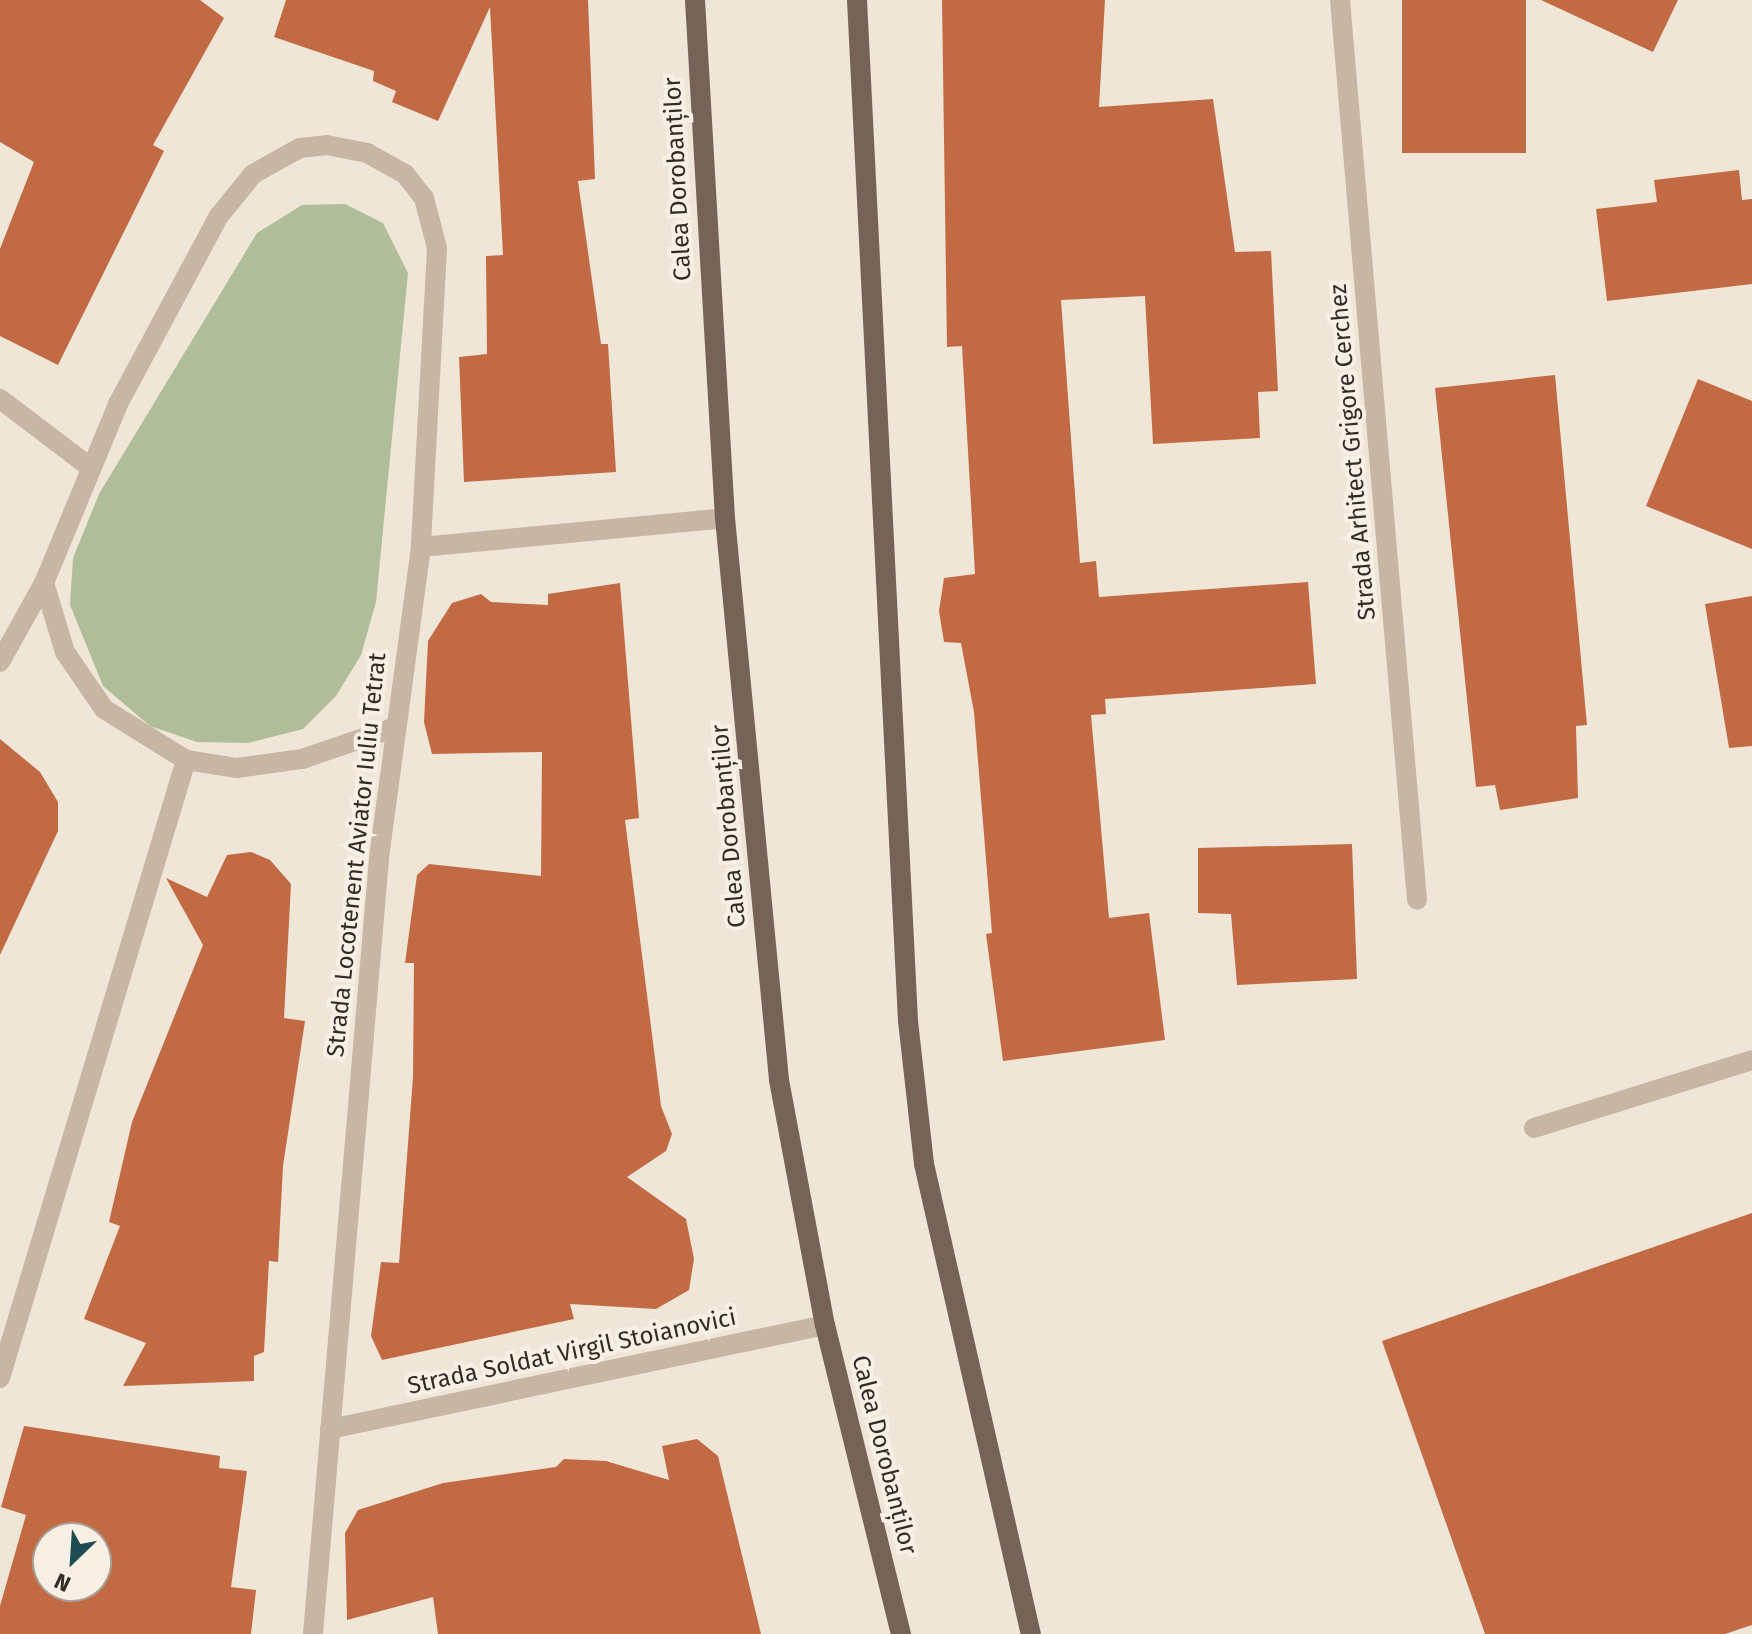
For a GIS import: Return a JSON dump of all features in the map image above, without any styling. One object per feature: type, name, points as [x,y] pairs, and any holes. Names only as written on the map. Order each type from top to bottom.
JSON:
[{"type":"main road","name":"Calea Dorobanților","points":[[695,0],[725,518],[779,1080],[825,1325],[901,1634]]},
{"type":"main road","points":[[857,0],[908,1021],[924,1164],[1031,1634]]},
{"type":"street","name":"Strada Arhitect Grigore Cerchez","points":[[1340,0],[1417,900]]},
{"type":"street","name":"Strada Locotenent Aviator Iuliu Tetrat","points":[[90,467],[219,216],[253,174],[300,148],[327,145],[367,153],[405,174],[424,198],[437,248],[421,547],[393,728],[313,1634]]},
{"type":"street","points":[[0,399],[90,467],[44,583],[0,662]]},
{"type":"street","points":[[421,547],[725,518]]},
{"type":"street","points":[[44,583],[65,652],[104,709],[186,760],[237,768],[302,759],[393,728]]},
{"type":"street","points":[[0,1378],[186,760]]},
{"type":"street","points":[[1534,1128],[1752,1060]]},
{"type":"street","name":"Strada Soldat Virgil Stoianovici","points":[[330,1429],[825,1325]]},
{"type":"green space","points":[[345,204],[383,223],[408,273],[376,602],[361,655],[336,696],[303,729],[248,743],[197,742],[150,726],[103,686],[70,605],[73,558],[99,494],[257,233],[302,205]]},
{"type":"building","points":[[0,0],[200,0],[224,18],[153,145],[164,151],[58,365],[0,336],[0,249],[34,162],[0,142]]},
{"type":"building","points":[[286,0],[588,0],[595,179],[578,181],[601,344],[608,344],[616,472],[464,482],[459,357],[487,354],[486,256],[503,255],[490,7],[438,121],[392,102],[396,91],[373,81],[374,71],[274,37]]},
{"type":"building","points":[[942,0],[1105,0],[1099,107],[1213,99],[1235,252],[1271,251],[1278,391],[1258,392],[1260,438],[1153,444],[1145,296],[1061,300],[1080,563],[1096,561],[1099,597],[1308,582],[1316,684],[1105,699],[1106,714],[1091,715],[1109,918],[1149,913],[1165,1040],[1003,1061],[986,934],[992,933],[974,712],[961,643],[944,642],[939,611],[944,578],[975,574],[962,346],[947,347]]},
{"type":"building","points":[[1402,0],[1526,0],[1526,153],[1402,153]]},
{"type":"building","points":[[1541,0],[1678,0],[1653,52]]},
{"type":"building","points":[[1739,170],[1742,200],[1752,199],[1752,284],[1607,301],[1596,209],[1657,202],[1654,180]]},
{"type":"building","points":[[1555,375],[1587,725],[1576,726],[1578,798],[1500,810],[1495,785],[1476,787],[1435,388]]},
{"type":"building","points":[[1698,379],[1752,401],[1752,549],[1646,506]]},
{"type":"building","points":[[620,583],[639,818],[625,820],[661,1106],[672,1134],[666,1151],[627,1177],[686,1219],[694,1259],[689,1290],[656,1309],[570,1304],[574,1319],[382,1360],[371,1336],[381,1262],[399,1263],[413,1077],[414,963],[405,963],[417,875],[429,864],[541,876],[542,752],[432,754],[424,722],[428,641],[452,603],[481,594],[491,602],[548,605],[548,594]]},
{"type":"building","points":[[1752,596],[1752,746],[1729,748],[1705,604]]},
{"type":"building","points":[[0,739],[40,772],[58,802],[58,831],[0,955]]},
{"type":"building","points":[[1352,844],[1357,979],[1237,985],[1231,914],[1198,913],[1198,848]]},
{"type":"building","points":[[251,852],[270,860],[291,884],[284,1018],[305,1021],[283,1166],[278,1262],[269,1261],[264,1352],[254,1356],[254,1381],[123,1386],[146,1343],[84,1319],[120,1226],[109,1222],[132,1122],[203,945],[166,878],[207,897],[227,855]]},
{"type":"building","points":[[1752,1213],[1752,1625],[1725,1634],[1485,1634],[1382,1341]]},
{"type":"building","points":[[24,1426],[220,1456],[219,1468],[247,1471],[231,1587],[256,1590],[251,1634],[0,1634],[0,1606],[26,1515],[1,1507]]},
{"type":"building","points":[[697,1439],[718,1456],[761,1634],[438,1634],[433,1597],[347,1620],[345,1533],[358,1510],[443,1483],[556,1467],[564,1459],[606,1461],[669,1480],[662,1446]]}]
